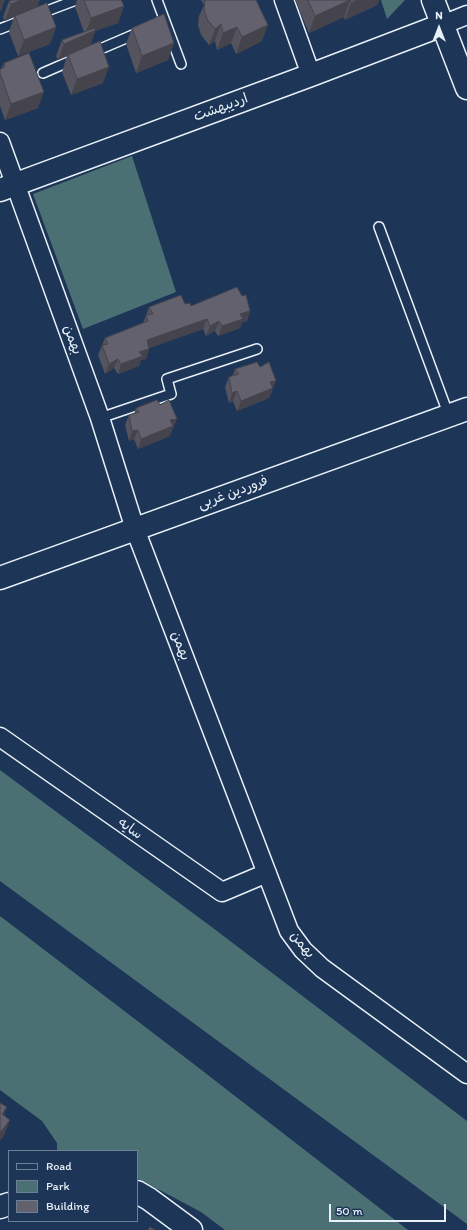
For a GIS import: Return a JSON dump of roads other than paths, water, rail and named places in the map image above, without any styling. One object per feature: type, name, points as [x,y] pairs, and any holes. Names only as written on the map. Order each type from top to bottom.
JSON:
[{"type":"street","points":[[284,0],[311,75]]},
{"type":"street","points":[[433,0],[467,88]]},
{"type":"street","points":[[442,24],[467,15]]},
{"type":"street","name":"اردیبهشت","points":[[8,187],[311,75],[442,24]]},
{"type":"street","name":"بهمن","points":[[0,142],[8,187],[100,418],[135,529],[289,930],[303,950],[322,968],[467,1074]]},
{"type":"street","name":"فروردین غربی","points":[[0,578],[458,413]]},
{"type":"street","name":"سایه","points":[[0,737],[222,892],[267,874]]},
{"type":"street","points":[[138,1193],[191,1230]]},
{"type":"lane","points":[[0,29],[76,0]]},
{"type":"lane","points":[[157,0],[158,24],[181,64]]},
{"type":"lane","points":[[43,73],[158,24]]},
{"type":"lane","points":[[379,227],[458,413]]},
{"type":"lane","points":[[100,418],[171,394],[167,379],[257,350]]}]
